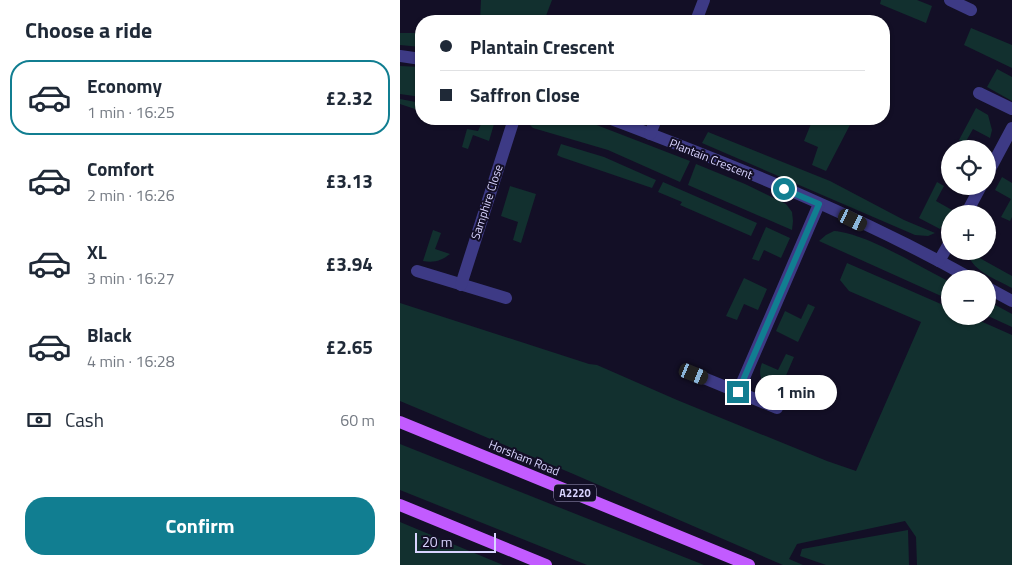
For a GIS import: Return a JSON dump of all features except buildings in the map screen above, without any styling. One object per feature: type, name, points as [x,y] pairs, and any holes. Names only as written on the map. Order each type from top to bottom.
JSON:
[{"type":"main road","name":"Horsham Road","points":[[400,422],[749,565]]},
{"type":"main road","points":[[400,505],[546,565]]},
{"type":"street","points":[[698,15],[704,0]]},
{"type":"street","points":[[950,0],[971,10]]},
{"type":"street","points":[[400,56],[415,58]]},
{"type":"street","points":[[979,92],[1012,109]]},
{"type":"street","name":"Samphire Close","points":[[461,285],[512,125]]},
{"type":"street","name":"Plantain Crescent","points":[[627,125],[819,204],[956,270]]},
{"type":"street","points":[[650,134],[654,125]]},
{"type":"street","points":[[996,158],[1012,128]]},
{"type":"street","points":[[738,392],[819,204]]},
{"type":"street","points":[[417,271],[506,298]]},
{"type":"street","points":[[996,293],[1012,302]]},
{"type":"street","points":[[694,374],[777,408]]},
{"type":"green space","points":[[481,0],[552,0],[546,15],[480,15]]},
{"type":"green space","points":[[881,0],[917,0],[932,6],[926,23],[880,4]]},
{"type":"green space","points":[[971,28],[1012,45],[1012,68],[964,45]]},
{"type":"green space","points":[[400,33],[415,33],[415,46],[400,45]]},
{"type":"green space","points":[[400,66],[415,67],[415,96],[400,94]]},
{"type":"green space","points":[[997,69],[1012,77],[1012,101],[987,87]]},
{"type":"green space","points":[[400,99],[415,102],[415,109],[400,104]]},
{"type":"green space","points":[[976,108],[988,115],[992,130],[990,138],[973,129],[967,140],[959,140]]},
{"type":"green space","points":[[481,125],[494,125],[489,141],[473,135],[468,149],[462,147],[467,129],[478,131]]},
{"type":"green space","points":[[530,125],[597,125],[690,161],[680,182],[608,150],[533,128]]},
{"type":"green space","points":[[811,125],[850,125],[826,171],[812,165],[818,147],[804,141]]},
{"type":"green space","points":[[708,132],[830,181],[904,220],[935,233],[928,236],[915,235],[702,143]]},
{"type":"green space","points":[[561,144],[604,157],[656,180],[652,188],[561,157],[557,155]]},
{"type":"green space","points":[[696,164],[745,184],[786,204],[792,212],[792,230],[688,185]]},
{"type":"green space","points":[[1002,177],[1012,183],[1012,217],[1010,221],[1001,217],[1011,199],[996,191]]},
{"type":"green space","points":[[663,182],[757,223],[751,236],[680,205],[682,202],[658,192]]},
{"type":"green space","points":[[937,182],[941,184],[941,192],[936,201],[943,205],[941,205],[940,229],[919,218]]},
{"type":"green space","points":[[510,186],[536,194],[521,243],[513,240],[518,222],[501,216]]},
{"type":"green space","points":[[766,227],[790,238],[781,258],[764,250],[759,261],[752,259]]},
{"type":"green space","points":[[433,230],[441,233],[435,249],[450,254],[437,261],[423,261]]},
{"type":"green space","points":[[834,231],[847,233],[877,244],[909,260],[941,277],[941,296],[819,241]]},
{"type":"green space","points":[[970,260],[983,260],[1012,276],[1012,288],[996,280],[996,270],[980,270]]},
{"type":"green space","points":[[847,263],[941,304],[941,325],[989,325],[1012,335],[1012,565],[917,565],[916,537],[905,521],[797,544],[789,559],[803,565],[783,565],[400,401],[400,303],[597,365],[677,400],[856,471],[921,322],[849,291],[840,280]]},
{"type":"green space","points":[[744,278],[767,289],[758,310],[744,304],[737,320],[726,316]]},
{"type":"green space","points":[[808,304],[815,307],[798,342],[776,331],[785,311],[801,319]]},
{"type":"green space","points":[[996,305],[1012,314],[1012,327],[996,320]]},
{"type":"green space","points":[[786,354],[794,357],[778,394],[769,389],[763,382],[760,368],[762,363],[778,370]]},
{"type":"green space","points":[[400,444],[704,565],[587,565],[400,490]]},
{"type":"green space","points":[[400,522],[503,565],[400,565]]},
{"type":"green space","points":[[908,530],[909,565],[826,565],[800,556],[802,549]]},
{"type":"route","points":[[738,392],[819,204],[784,189]]}]
